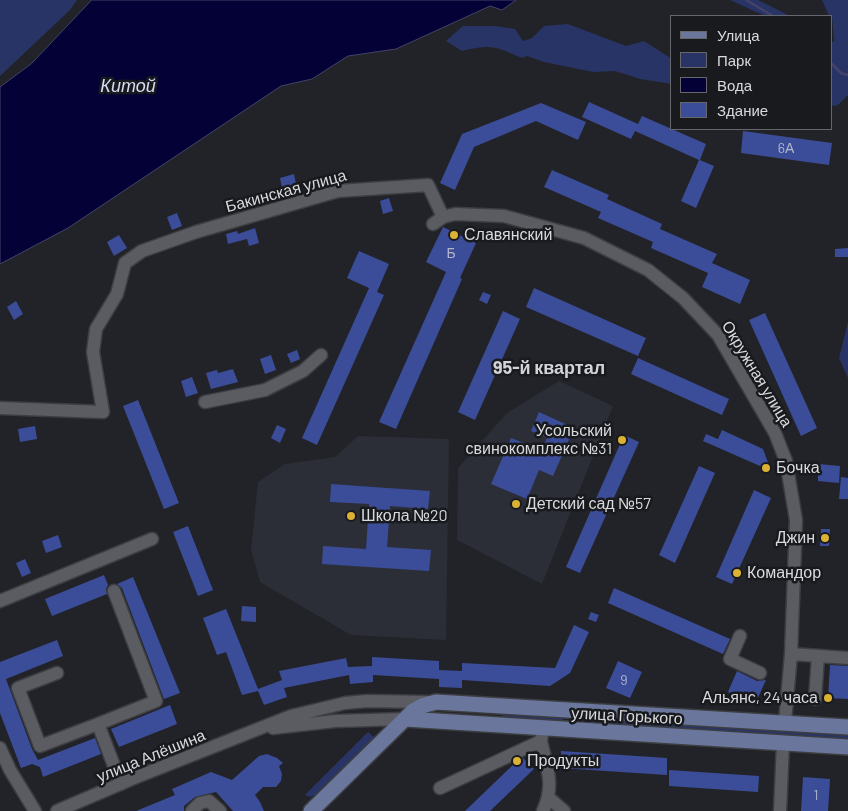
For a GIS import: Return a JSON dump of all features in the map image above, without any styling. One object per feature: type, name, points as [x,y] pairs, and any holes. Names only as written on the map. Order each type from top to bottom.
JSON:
[{"type":"main road","name":"улица Горького","points":[[405,719],[422,706],[436,702],[848,726]]},
{"type":"main road","points":[[581,711],[576,715],[574,723],[584,731]]},
{"type":"main road","name":"улица Горького","points":[[405,719],[542,735],[584,731],[848,747]]},
{"type":"main road","points":[[311,811],[405,719]]},
{"type":"street","name":"Бакинская улица","points":[[0,408],[102,412],[93,352],[96,329],[117,294],[125,263],[142,251],[196,232],[338,191],[428,185],[444,218]]},
{"type":"street","name":"Окружная улица","points":[[444,218],[504,216],[584,238],[648,270],[683,298],[718,336],[775,433],[786,461],[796,520],[791,654],[786,722]]},
{"type":"street","points":[[205,402],[265,390],[304,371],[321,355]]},
{"type":"street","points":[[0,601],[152,539]]},
{"type":"street","points":[[57,673],[18,688],[40,746],[156,701],[114,591]]},
{"type":"street","points":[[740,636],[730,659],[760,673]]},
{"type":"street","points":[[791,654],[848,658]]},
{"type":"street","points":[[815,699],[818,656]]},
{"type":"street","name":"улица Горького","points":[[256,730],[291,716],[344,702],[436,702]]},
{"type":"street","name":"улица Горького","points":[[256,730],[335,720],[405,719]]},
{"type":"street","points":[[98,724],[121,784]]},
{"type":"street","name":"улица Алёшина","points":[[57,811],[256,730]]},
{"type":"street","points":[[440,788],[542,735],[550,785],[549,798],[543,811]]},
{"type":"street","points":[[780,811],[783,743]]},
{"type":"street","points":[[0,748],[5,772],[35,811]]},
{"type":"street","points":[[549,798],[564,811]]},
{"type":"street","points":[[192,811],[200,803],[209,801],[220,811]]},
{"type":"shaded area","name":"Детский сад №57","points":[[559,381],[613,406],[542,584],[457,540],[458,468],[507,413]]},
{"type":"shaded area","name":"Школа №20","points":[[358,436],[449,439],[446,640],[351,635],[260,582],[251,550],[258,482],[285,464],[335,457]]},
{"type":"green space","points":[[0,0],[77,0],[70,10],[0,76]]},
{"type":"green space","points":[[730,0],[758,0],[788,15],[763,15]]},
{"type":"green space","points":[[822,0],[848,0],[848,95],[838,105],[833,106],[833,15],[829,15]]},
{"type":"green space","points":[[568,24],[626,46],[644,41],[670,58],[670,84],[640,79],[615,71],[593,72],[544,62],[527,56],[522,58],[493,47],[480,47],[462,51],[446,41],[463,26],[495,26],[515,29],[523,41],[532,38],[544,26]]},
{"type":"green space","points":[[848,322],[848,378],[839,358]]},
{"type":"green space","points":[[508,712],[563,717],[562,725],[495,720]]},
{"type":"green space","points":[[584,718],[848,734],[848,742],[584,726]]},
{"type":"green space","points":[[368,732],[375,738],[320,792],[310,797],[305,795]]},
{"type":"water","name":"Китой","points":[[92,0],[516,0],[502,10],[490,6],[396,49],[348,56],[312,79],[281,86],[68,228],[0,264],[0,87],[31,64]]},
{"type":"building","points":[[589,102],[638,124],[642,116],[670,128],[670,130],[706,144],[700,160],[714,166],[696,208],[681,201],[699,160],[635,131],[631,139],[582,117]]},
{"type":"building","points":[[541,103],[586,122],[578,140],[536,121],[474,147],[455,190],[440,183],[462,134]]},
{"type":"building","points":[[743,131],[832,143],[829,165],[741,153]]},
{"type":"building","points":[[552,170],[609,195],[607,199],[662,224],[660,229],[717,254],[712,263],[750,280],[740,304],[702,287],[708,273],[651,248],[653,242],[598,218],[601,212],[544,187]]},
{"type":"building","points":[[294,174],[297,189],[283,193],[280,178]]},
{"type":"building","points":[[389,198],[393,211],[383,214],[380,201]]},
{"type":"building","points":[[233,200],[237,210],[227,213],[224,203]]},
{"type":"building","points":[[177,213],[182,226],[172,230],[167,217]]},
{"type":"building","points":[[443,227],[476,243],[396,429],[379,422],[446,272],[426,262]]},
{"type":"building","points":[[255,228],[259,243],[249,246],[247,239],[228,244],[226,234],[237,231],[238,234]]},
{"type":"building","points":[[119,235],[127,248],[114,256],[107,242]]},
{"type":"building","points":[[848,248],[848,257],[835,257],[835,249]]},
{"type":"building","points":[[359,251],[389,264],[377,292],[384,295],[317,445],[302,438],[369,288],[347,278]]},
{"type":"building","points":[[534,288],[646,338],[638,356],[526,307]]},
{"type":"building","points":[[483,292],[491,295],[487,304],[479,300]]},
{"type":"building","points":[[16,301],[23,314],[14,320],[7,307]]},
{"type":"building","points":[[503,311],[520,319],[475,420],[458,412]]},
{"type":"building","points":[[765,313],[817,428],[801,436],[749,320]]},
{"type":"building","points":[[297,350],[300,359],[291,363],[287,354]]},
{"type":"building","points":[[271,355],[276,370],[265,374],[260,359]]},
{"type":"building","points":[[638,358],[729,399],[722,415],[631,374]]},
{"type":"building","points":[[233,369],[238,382],[211,389],[206,373],[217,370],[218,373]]},
{"type":"building","points":[[192,377],[198,393],[186,397],[181,381]]},
{"type":"building","points":[[138,400],[179,503],[164,509],[123,406]]},
{"type":"building","points":[[539,412],[574,428],[553,476],[539,470],[527,499],[491,484],[511,438],[542,450],[547,438],[531,431]]},
{"type":"building","points":[[277,425],[286,429],[280,443],[271,438]]},
{"type":"building","points":[[35,426],[37,439],[20,442],[18,429]]},
{"type":"building","points":[[722,430],[763,449],[770,468],[760,470],[760,466],[703,441],[706,434],[718,439]]},
{"type":"building","points":[[624,435],[639,442],[580,573],[566,567]]},
{"type":"building","points":[[818,464],[840,466],[839,483],[818,481]]},
{"type":"building","points":[[699,466],[715,473],[675,563],[659,555]]},
{"type":"building","points":[[841,477],[848,478],[848,499],[839,499]]},
{"type":"building","points":[[331,484],[430,491],[428,509],[390,506],[387,547],[431,550],[429,571],[322,564],[323,546],[366,549],[369,504],[330,502]]},
{"type":"building","points":[[754,490],[771,498],[732,584],[716,577]]},
{"type":"building","points":[[188,526],[213,590],[198,596],[173,532]]},
{"type":"building","name":"Джин","points":[[821,529],[830,529],[829,546],[820,546]]},
{"type":"building","points":[[58,535],[62,547],[46,553],[42,541]]},
{"type":"building","points":[[25,559],[31,573],[22,577],[16,563]]},
{"type":"building","points":[[104,575],[108,585],[106,589],[107,594],[52,616],[45,599]]},
{"type":"building","points":[[133,577],[180,693],[164,699],[122,588],[117,584]]},
{"type":"building","points":[[614,588],[730,639],[723,654],[608,603]]},
{"type":"building","points":[[242,606],[256,607],[256,622],[241,621]]},
{"type":"building","points":[[226,609],[258,689],[282,680],[279,671],[346,658],[348,667],[372,666],[372,657],[439,661],[439,670],[462,671],[462,663],[555,668],[574,625],[589,632],[570,673],[550,686],[462,680],[462,688],[439,687],[439,679],[373,675],[373,682],[350,684],[349,675],[284,688],[287,697],[264,705],[258,691],[242,695],[226,652],[217,655],[203,618]]},
{"type":"building","points":[[591,612],[599,615],[596,622],[588,619]]},
{"type":"building","points":[[57,640],[63,656],[6,679],[32,749],[38,760],[95,738],[101,754],[43,777],[40,767],[32,764],[21,768],[0,713],[0,662]]},
{"type":"building","points":[[618,661],[642,672],[630,698],[606,688]]},
{"type":"building","points":[[830,665],[848,666],[848,699],[828,698]]},
{"type":"building","points":[[737,671],[757,681],[766,680],[755,704],[728,692]]},
{"type":"building","points":[[170,705],[177,724],[119,747],[111,729]]},
{"type":"building","points":[[561,751],[667,758],[667,775],[560,768]]},
{"type":"building","points":[[267,754],[283,763],[279,766],[282,774],[281,781],[276,787],[263,787],[255,795],[264,811],[233,811],[216,792],[195,797],[184,806],[184,811],[136,811],[175,795],[172,789],[211,772],[232,780],[259,756]]},
{"type":"building","points":[[523,758],[534,769],[490,811],[465,811],[516,762]]},
{"type":"building","points":[[669,770],[759,776],[758,792],[669,786]]},
{"type":"building","points":[[803,777],[830,779],[828,811],[801,811]]},
{"type":"waterway","points":[[746,0],[771,15]]},
{"type":"waterway","points":[[833,65],[841,73],[848,75]]},
{"type":"place","name":"Славянский","points":[[454,235]]},
{"type":"place","name":"Усольский свинокомплекс №31","points":[[622,440]]},
{"type":"place","name":"Бочка","points":[[766,468]]},
{"type":"place","name":"Детский сад №57","points":[[516,504]]},
{"type":"place","name":"Школа №20","points":[[351,516]]},
{"type":"place","name":"Джин","points":[[825,538]]},
{"type":"place","name":"Командор","points":[[737,573]]},
{"type":"place","name":"Альянс, 24 часа","points":[[828,698]]},
{"type":"place","name":"Продукты","points":[[517,761]]},
{"type":"district","name":"95-й квартал","points":[[549,368]]}]
